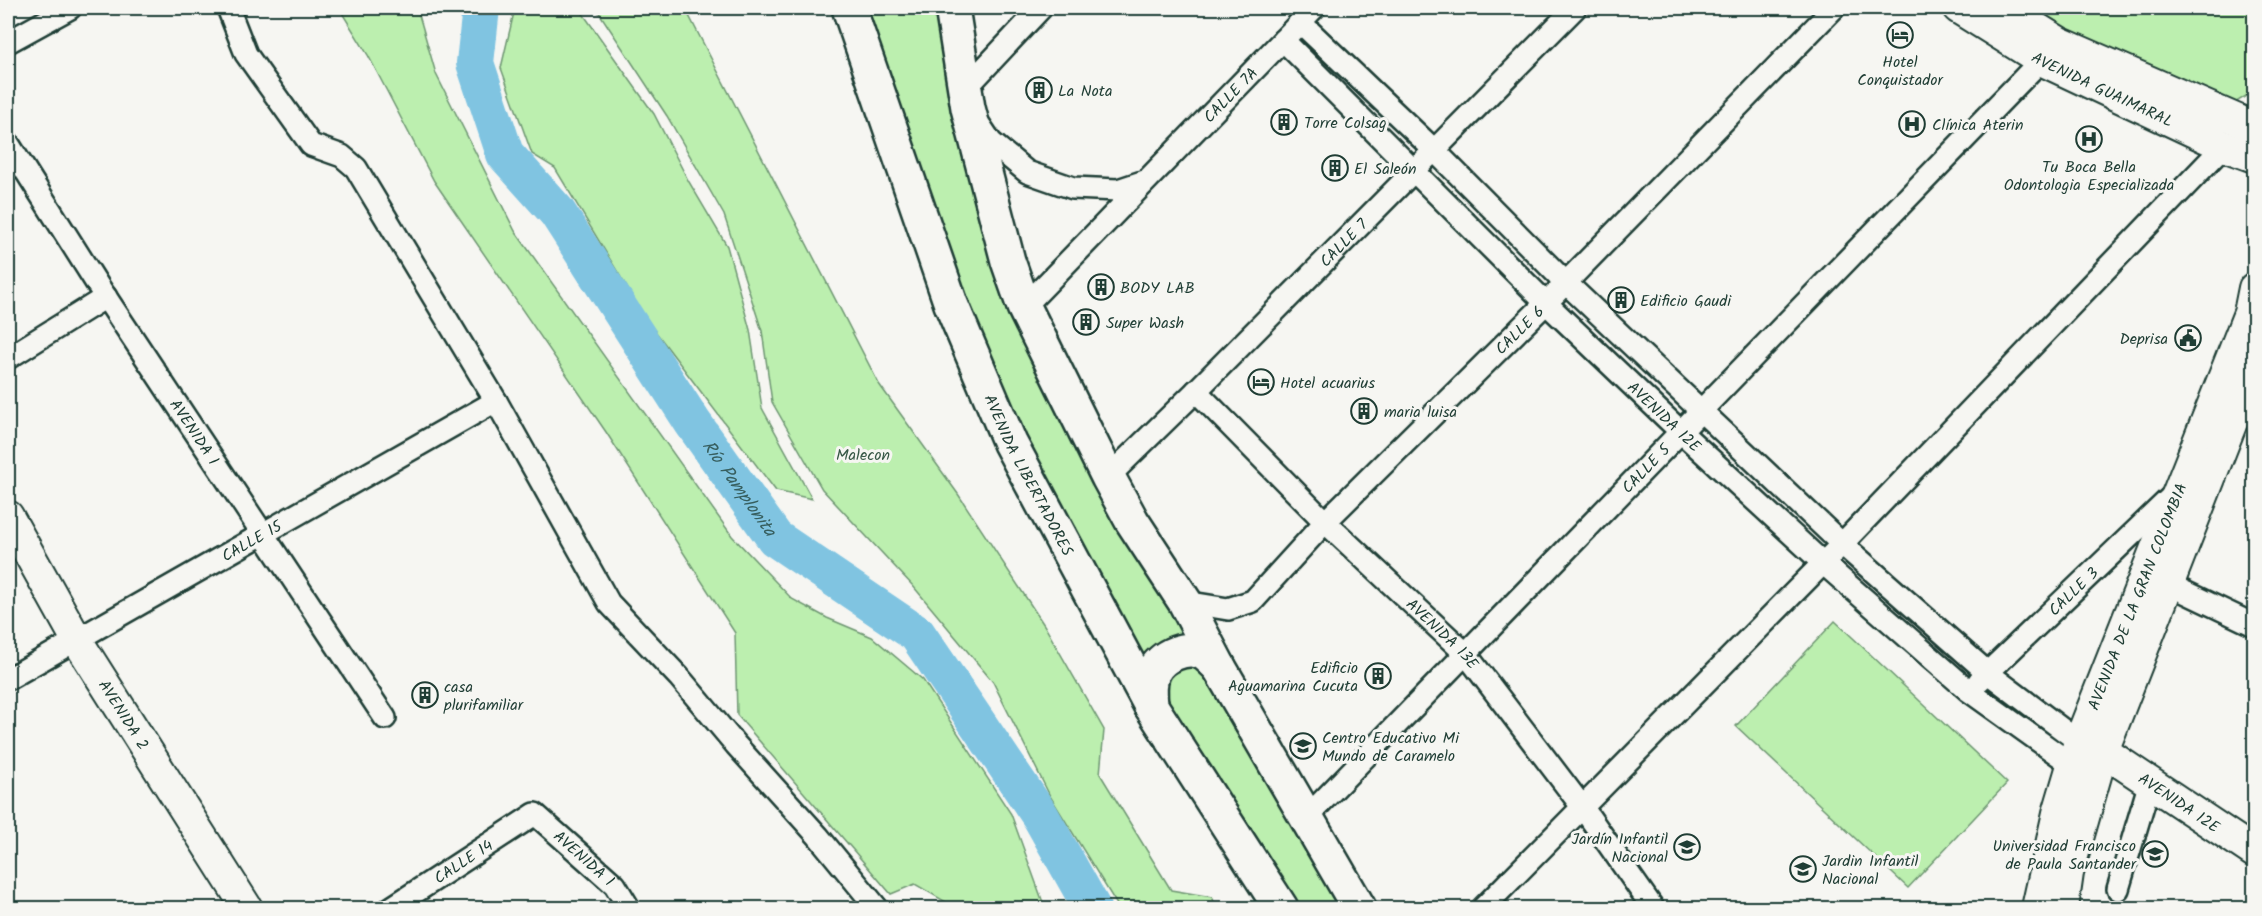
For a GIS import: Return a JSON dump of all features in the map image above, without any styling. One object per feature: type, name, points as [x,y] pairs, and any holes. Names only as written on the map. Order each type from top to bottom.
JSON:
[{"type":"main road","name":"AVENIDA LIBERTADORES","points":[[849,8],[951,304],[1010,443],[1150,705],[1281,909]]},
{"type":"main road","points":[[952,8],[967,98],[1008,261],[1024,307],[1132,521],[1185,602],[1359,909]]},
{"type":"main road","points":[[1150,705],[1149,690],[1153,672],[1164,658],[1183,650],[1204,653],[1220,667]]},
{"type":"street","points":[[8,42],[70,8]]},
{"type":"street","points":[[228,8],[246,54],[311,145],[342,156],[356,168],[496,401],[609,603],[678,677],[818,836],[876,909]]},
{"type":"street","points":[[967,98],[1041,8]]},
{"type":"street","name":"CALLE 7","points":[[1108,477],[1575,8]]},
{"type":"street","name":"CALLE 6","points":[[1185,602],[1228,609],[1253,601],[1325,522],[1566,283],[1834,8]]},
{"type":"street","name":"AVENIDA GUAIMARAL","points":[[1958,8],[2050,51],[2224,146],[2254,158]]},
{"type":"street","name":"AVENIDA GUAIMARAL","points":[[2004,8],[2050,51],[2254,128]]},
{"type":"street","name":"CALLE 7A","points":[[1024,307],[1307,15]]},
{"type":"street","name":"AVENIDA 12E","points":[[1307,15],[1434,150],[1566,283],[1842,544],[1988,673],[2084,752]]},
{"type":"street","name":"AVENIDA 12E","points":[[1283,40],[1546,303],[1681,432],[1823,563],[1969,691],[2084,752],[2150,782],[2254,852]]},
{"type":"street","name":"CALLE 5","points":[[1307,817],[2050,51]]},
{"type":"street","name":"CALLE 7A","points":[[967,98],[991,142],[1027,172],[1073,188],[1118,190],[1146,181]]},
{"type":"street","name":"AVENIDA 1","points":[[8,143],[106,297],[385,718]]},
{"type":"street","points":[[1483,909],[1842,544],[2224,146]]},
{"type":"street","name":"AVENIDA DE LA GRAN COLOMBIA","points":[[2042,906],[2084,752],[2177,490],[2249,313],[2254,288]]},
{"type":"street","points":[[8,358],[106,297]]},
{"type":"street","name":"AVENIDA DE LA GRAN COLOMBIA","points":[[2084,752],[2168,584],[2254,366]]},
{"type":"street","name":"AVENIDA 13E","points":[[1196,391],[1325,522],[1466,654],[1582,808],[1653,909]]},
{"type":"street","name":"CALLE 15","points":[[8,679],[496,401]]},
{"type":"street","name":"CALLE 3","points":[[1969,691],[2177,490]]},
{"type":"street","name":"AVENIDA 2","points":[[8,516],[77,640],[247,909]]},
{"type":"street","points":[[2168,584],[2254,625]]},
{"type":"street","points":[[2115,900],[2150,782]]},
{"type":"street","name":"AVENIDA 1","points":[[536,814],[615,885],[629,909]]},
{"type":"street","name":"CALLE 14","points":[[391,909],[536,814]]},
{"type":"green space","points":[[339,8],[417,8],[436,74],[515,231],[732,536],[792,599],[827,618],[872,637],[923,680],[1011,814],[1045,908],[956,908],[915,884],[891,894],[737,715],[735,633],[606,432],[434,181],[368,55]]},
{"type":"green space","points":[[515,8],[579,8],[654,114],[689,182],[727,246],[750,330],[762,408],[812,499],[776,491],[646,319],[555,168],[532,154],[501,68]]},
{"type":"green space","name":"Malecon","points":[[596,8],[685,8],[879,384],[958,494],[1044,625],[1104,730],[1100,774],[1171,890],[1212,897],[1217,908],[1119,908],[1050,796],[993,682],[913,586],[822,489],[772,402],[762,331],[724,215],[667,116]]},
{"type":"green space","points":[[854,8],[943,8],[1019,308],[1205,650],[1148,673],[1015,442]]},
{"type":"green space","points":[[2031,8],[2254,8],[2254,91],[2227,108],[2075,36]]},
{"type":"green space","points":[[1835,621],[2007,783],[1908,888],[1736,726]]},
{"type":"green space","points":[[1203,657],[1351,908],[1288,908],[1156,706],[1155,673]]},
{"type":"waterway","name":"Río Pamplonita","points":[[481,8],[475,63],[505,154],[557,212],[693,423],[775,538],[917,634],[1041,817],[1092,908]]},
{"type":"place","name":"Hotel Conquistador","points":[[1900,35]]},
{"type":"place","name":"La Nota","points":[[1039,90]]},
{"type":"place","name":"Torre Colsag","points":[[1284,122]]},
{"type":"place","name":"Clínica Aterin","points":[[1912,124]]},
{"type":"place","name":"Tu Boca Bella Odontologia Especializada","points":[[2089,139]]},
{"type":"place","name":"El Saleón","points":[[1335,168]]},
{"type":"place","name":"BODY LAB","points":[[1101,287]]},
{"type":"place","name":"Edificio Gaudi","points":[[1621,300]]},
{"type":"place","name":"Super Wash","points":[[1086,322]]},
{"type":"place","name":"Deprisa","points":[[2188,338]]},
{"type":"place","name":"Hotel acuarius","points":[[1261,382]]},
{"type":"place","name":"maria luisa","points":[[1364,411]]},
{"type":"place","name":"Edificio Aguamarina Cucuta","points":[[1378,676]]},
{"type":"place","name":"casa plurifamiliar","points":[[425,695]]},
{"type":"place","name":"Centro Educativo Mi Mundo de Caramelo","points":[[1303,746]]},
{"type":"place","name":"Jardín Infantil Nacional","points":[[1687,847]]},
{"type":"place","name":"Universidad Francisco de Paula Santander","points":[[2155,854]]},
{"type":"place","name":"Jardin Infantil Nacional","points":[[1803,869]]}]
